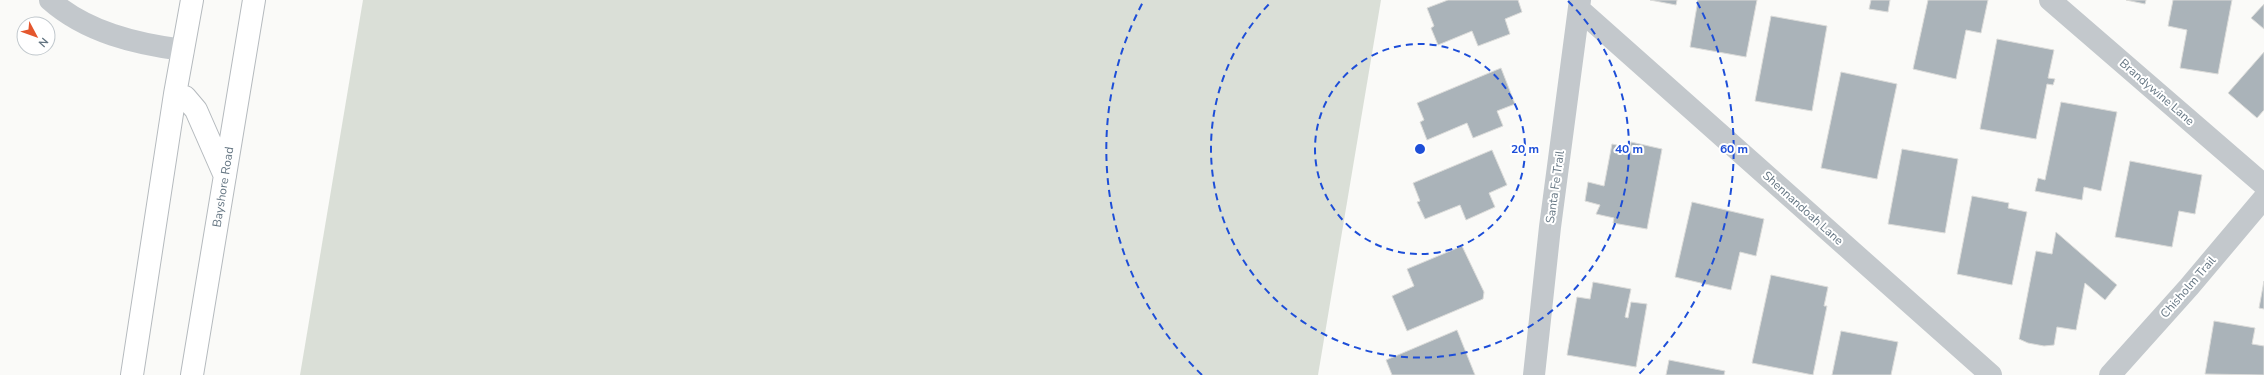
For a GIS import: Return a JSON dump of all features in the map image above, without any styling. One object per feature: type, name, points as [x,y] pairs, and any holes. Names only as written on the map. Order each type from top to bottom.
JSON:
[{"type":"main road","points":[[132,375],[175,94],[192,0]]},
{"type":"main road","name":"Bayshore Road","points":[[192,375],[254,0]]},
{"type":"main road","points":[[175,94],[185,97],[196,110],[225,176]]},
{"type":"street","points":[[50,0],[59,8],[102,32],[156,47],[183,50]]},
{"type":"street","name":"Brandywine Lane","points":[[2050,0],[2264,185]]},
{"type":"street","name":"Santa Fe Trail","points":[[1534,375],[1550,227],[1580,5]]},
{"type":"street","name":"Shennandoah Lane","points":[[1580,5],[1991,375]]},
{"type":"street","name":"Chisholm Trail","points":[[2110,375],[2189,287],[2264,198]]},
{"type":"shaded area","points":[[363,0],[1381,0],[1318,375],[300,375]]},
{"type":"building","points":[[1448,0],[1518,0],[1522,12],[1505,19],[1510,34],[1478,46],[1472,31],[1438,45],[1431,28],[1434,26],[1427,8]]},
{"type":"building","points":[[1650,0],[1677,0],[1676,5]]},
{"type":"building","points":[[1698,0],[1757,0],[1746,57],[1690,47]]},
{"type":"building","points":[[1871,0],[1890,0],[1888,12],[1869,9]]},
{"type":"building","points":[[1928,0],[1988,0],[1981,33],[1966,30],[1956,79],[1913,69]]},
{"type":"building","points":[[2126,0],[2146,0],[2145,4]]},
{"type":"building","points":[[2173,0],[2232,0],[2218,74],[2180,68],[2187,30],[2168,26]]},
{"type":"building","points":[[2264,4],[2264,29],[2251,18]]},
{"type":"building","points":[[1771,16],[1827,26],[1812,111],[1755,101]]},
{"type":"building","points":[[1997,39],[2054,50],[2048,78],[2055,79],[2053,85],[2047,84],[2036,139],[1980,129]]},
{"type":"building","points":[[2264,52],[2264,110],[2257,118],[2228,93]]},
{"type":"building","points":[[1501,68],[1515,104],[1497,111],[1503,126],[1473,138],[1467,123],[1427,140],[1420,122],[1424,120],[1417,103]]},
{"type":"building","points":[[1841,72],[1897,84],[1877,179],[1821,168]]},
{"type":"building","points":[[2061,102],[2117,112],[2101,191],[2084,187],[2082,200],[2035,191],[2038,178],[2045,180]]},
{"type":"building","points":[[1631,142],[1662,149],[1647,229],[1613,223],[1614,218],[1596,214],[1600,205],[1585,201],[1588,182],[1604,186],[1612,144],[1630,148]]},
{"type":"building","points":[[1902,149],[1958,159],[1945,233],[1888,224]]},
{"type":"building","points":[[1492,150],[1507,185],[1489,193],[1495,207],[1466,220],[1460,205],[1425,219],[1417,202],[1420,201],[1413,183]]},
{"type":"building","points":[[2130,161],[2202,175],[2195,214],[2179,211],[2172,247],[2115,237]]},
{"type":"building","points":[[1972,196],[2009,203],[2008,208],[2027,212],[2012,285],[1957,274]]},
{"type":"building","points":[[1692,202],[1764,219],[1756,256],[1740,252],[1731,290],[1675,277]]},
{"type":"building","points":[[2056,232],[2117,285],[2105,300],[2085,283],[2076,330],[2057,327],[2054,345],[2044,346],[2028,343],[2019,339],[2036,251],[2052,254]]},
{"type":"building","points":[[1462,246],[1484,292],[1483,299],[1407,331],[1392,296],[1414,286],[1407,269]]},
{"type":"building","points":[[1771,275],[1828,287],[1824,306],[1827,306],[1813,375],[1752,363]]},
{"type":"building","points":[[2264,281],[2264,309],[2259,308]]},
{"type":"building","points":[[1593,282],[1631,289],[1625,317],[1628,318],[1631,302],[1647,304],[1636,367],[1567,355],[1577,297],[1590,299]]},
{"type":"building","points":[[2214,321],[2255,328],[2252,344],[2264,346],[2264,375],[2205,374]]},
{"type":"building","points":[[1457,330],[1475,375],[1392,375],[1386,360]]},
{"type":"building","points":[[1841,331],[1898,342],[1891,375],[1832,375]]},
{"type":"building","points":[[1669,360],[1725,371],[1724,375],[1666,375]]}]
